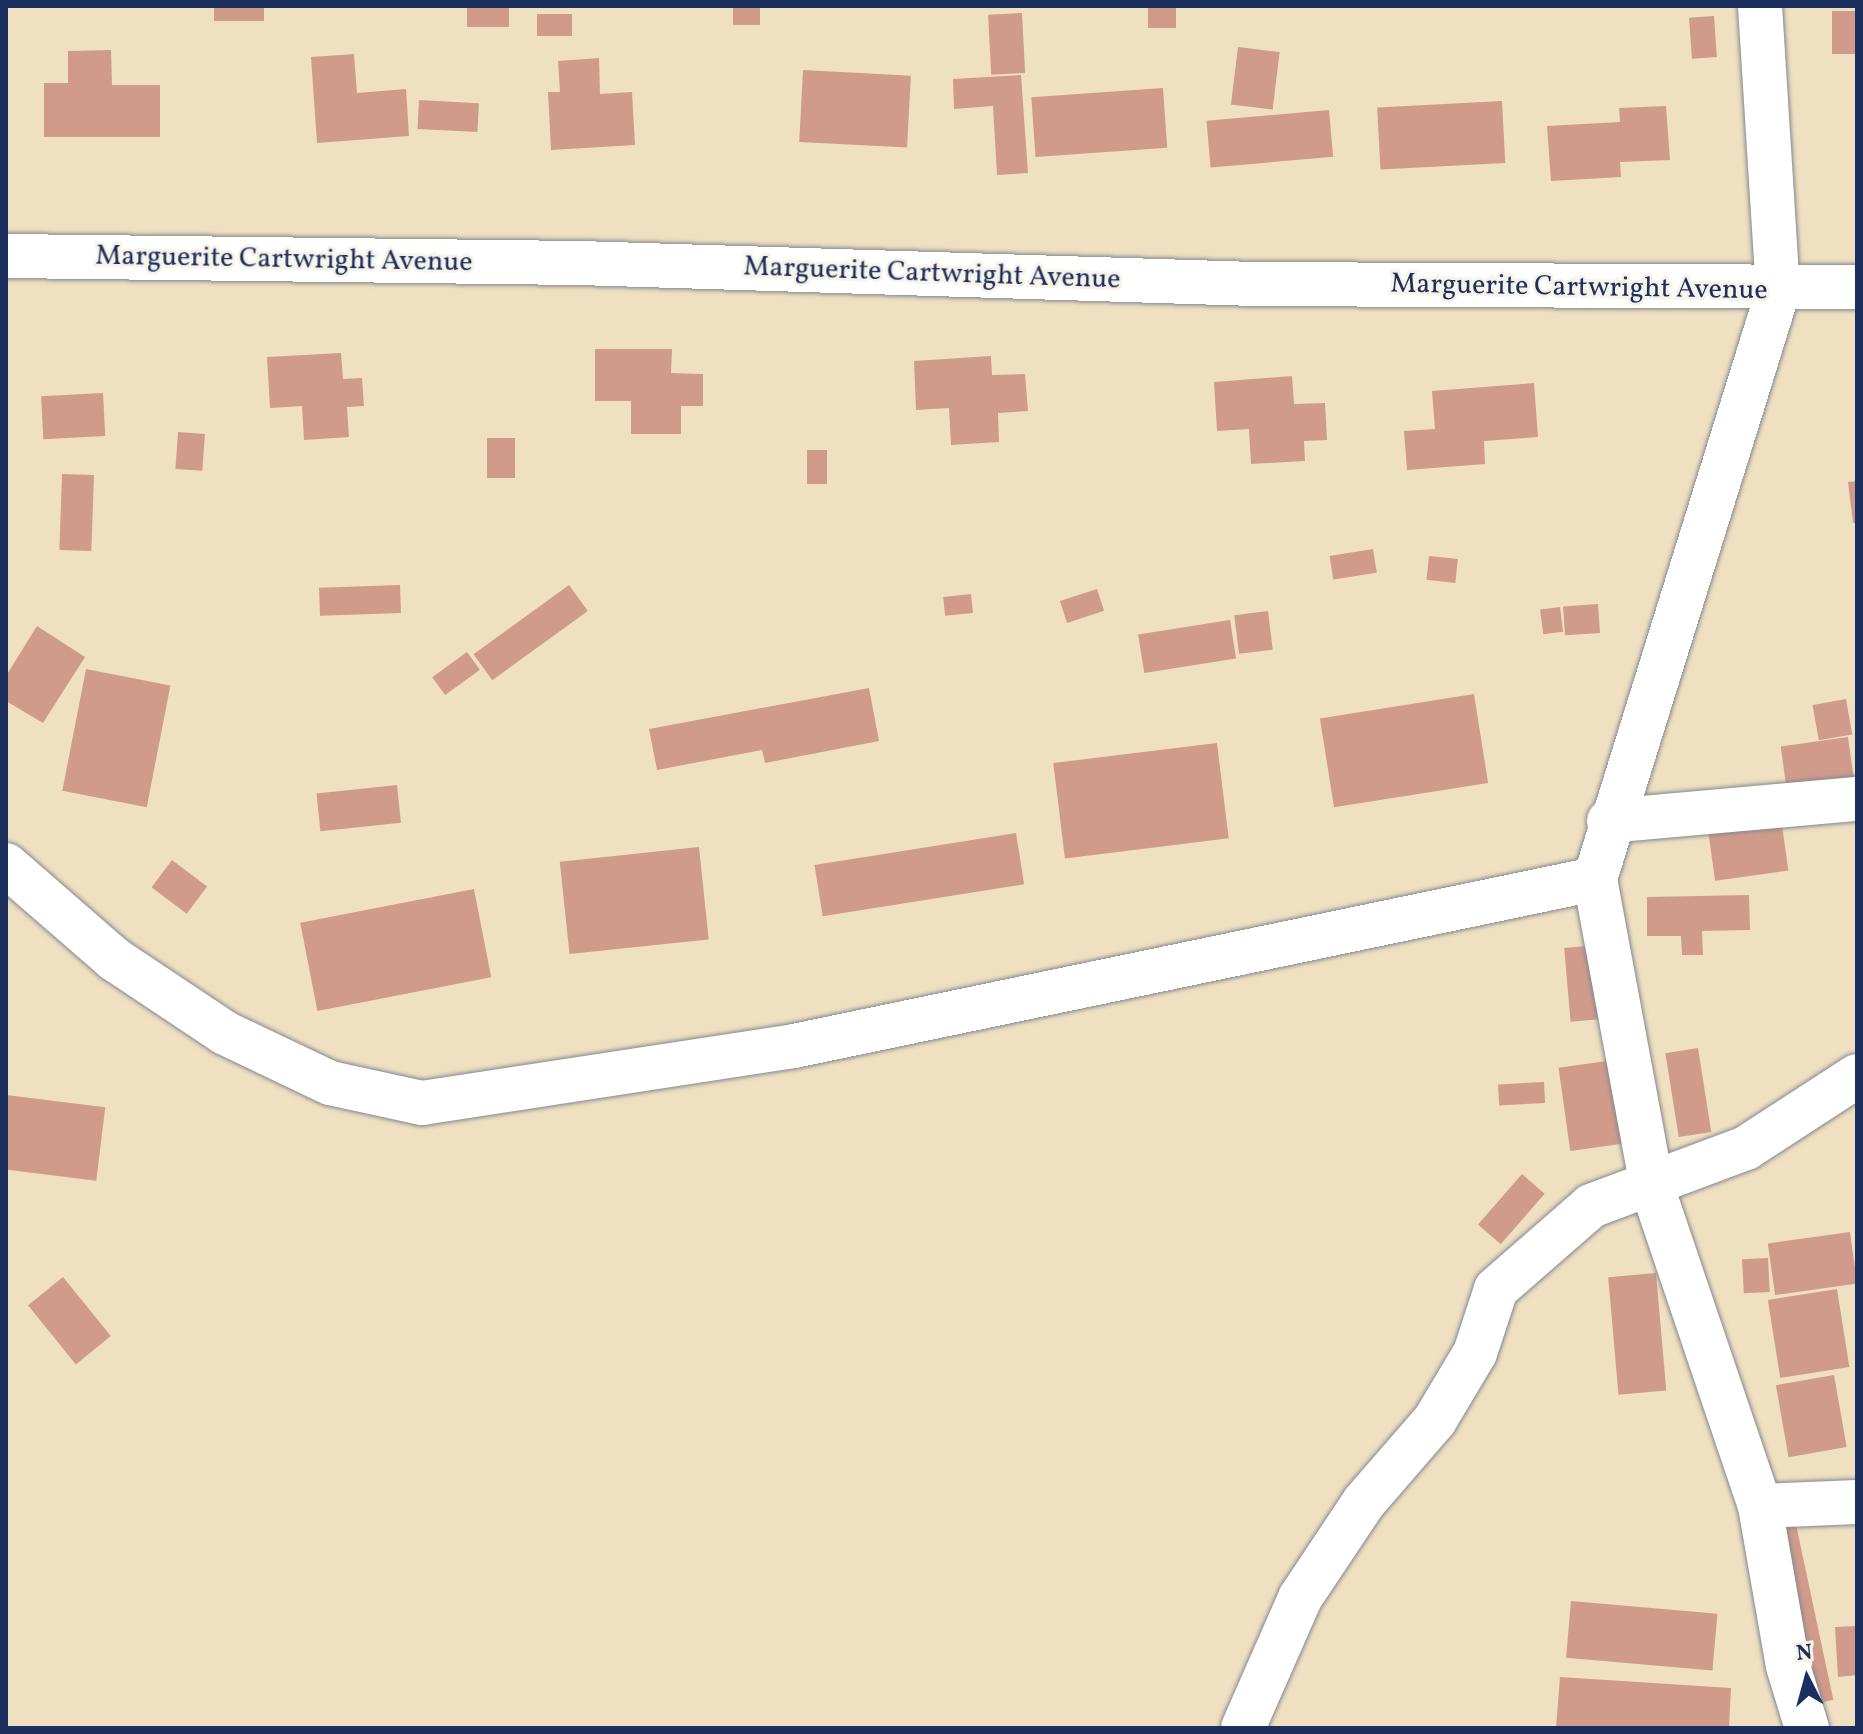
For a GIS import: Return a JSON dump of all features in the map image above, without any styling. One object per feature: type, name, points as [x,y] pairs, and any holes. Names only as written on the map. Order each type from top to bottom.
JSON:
[{"type":"street","points":[[1760,6],[1778,291],[1609,821],[1595,879],[1652,1187],[1760,1506],[1788,1666],[1807,1728]]},
{"type":"street","name":"Marguerite Cartwright Avenue","points":[[6,256],[1778,291],[1857,287]]},
{"type":"street","points":[[1609,821],[1857,799]]},
{"type":"street","points":[[6,865],[114,959],[225,1033],[330,1083],[422,1103],[794,1046],[1595,879]]},
{"type":"street","points":[[1243,1728],[1300,1598],[1364,1502],[1435,1420],[1475,1353],[1496,1289],[1591,1206],[1652,1187],[1746,1148],[1857,1076]]},
{"type":"street","points":[[1760,1506],[1857,1502]]},
{"type":"building","points":[[214,6],[264,6],[264,21],[214,21]]},
{"type":"building","points":[[467,6],[509,6],[509,27],[467,27]]},
{"type":"building","points":[[733,6],[760,6],[760,25],[733,25]]},
{"type":"building","points":[[1148,6],[1176,6],[1176,28],[1148,28]]},
{"type":"building","points":[[1832,11],[1857,11],[1857,54],[1832,54]]},
{"type":"building","points":[[1022,13],[1025,73],[991,75],[988,15]]},
{"type":"building","points":[[537,14],[572,14],[572,36],[537,36]]},
{"type":"building","points":[[1714,16],[1717,57],[1692,59],[1689,18]]},
{"type":"building","points":[[1238,47],[1280,52],[1273,110],[1231,105]]},
{"type":"building","points":[[111,50],[112,85],[160,85],[160,137],[44,137],[44,83],[68,83],[68,51]]},
{"type":"building","points":[[354,54],[357,93],[406,89],[409,136],[317,143],[311,57]]},
{"type":"building","points":[[599,58],[600,94],[632,92],[635,145],[551,150],[548,92],[560,92],[558,61]]},
{"type":"building","points":[[803,70],[911,76],[907,148],[799,142]]},
{"type":"building","points":[[1021,75],[1028,173],[997,175],[993,106],[954,109],[953,79]]},
{"type":"building","points":[[1163,88],[1167,148],[1036,157],[1031,97]]},
{"type":"building","points":[[419,100],[479,103],[477,132],[417,129]]},
{"type":"building","points":[[1502,101],[1505,163],[1380,169],[1377,108]]},
{"type":"building","points":[[1666,106],[1670,160],[1620,162],[1621,177],[1551,181],[1547,126],[1620,122],[1619,108]]},
{"type":"building","points":[[1329,110],[1333,157],[1211,168],[1206,121]]},
{"type":"building","points":[[595,349],[672,349],[671,373],[703,374],[703,406],[681,406],[681,434],[631,434],[631,401],[595,401]]},
{"type":"building","points":[[341,353],[343,379],[362,378],[364,406],[347,407],[349,437],[304,440],[302,406],[270,408],[267,357]]},
{"type":"building","points":[[991,356],[992,375],[1025,374],[1028,411],[998,413],[999,442],[951,445],[949,408],[916,410],[914,361]]},
{"type":"building","points":[[1292,376],[1294,404],[1325,403],[1327,440],[1304,441],[1305,461],[1251,464],[1249,429],[1217,431],[1214,382]]},
{"type":"building","points":[[1534,383],[1538,437],[1484,441],[1485,464],[1407,470],[1404,431],[1435,429],[1432,391]]},
{"type":"building","points":[[103,393],[105,436],[43,439],[41,396]]},
{"type":"building","points":[[178,432],[205,434],[202,471],[175,469]]},
{"type":"building","points":[[487,438],[515,438],[515,478],[487,478]]},
{"type":"building","points":[[807,450],[827,450],[827,484],[807,484]]},
{"type":"building","points":[[62,474],[94,475],[91,551],[59,550]]},
{"type":"building","points":[[1857,481],[1857,523],[1853,523],[1848,482]]},
{"type":"building","points":[[1373,549],[1377,573],[1333,580],[1330,556]]},
{"type":"building","points":[[1429,556],[1458,559],[1455,583],[1426,580]]},
{"type":"building","points":[[400,585],[401,613],[320,616],[319,588]]},
{"type":"building","points":[[569,585],[588,611],[492,680],[474,654]]},
{"type":"building","points":[[1097,589],[1104,611],[1067,623],[1060,601]]},
{"type":"building","points":[[971,594],[973,613],[945,616],[943,597]]},
{"type":"building","points":[[1598,604],[1600,633],[1565,635],[1563,606]]},
{"type":"building","points":[[1560,607],[1563,632],[1543,634],[1540,609]]},
{"type":"building","points":[[1268,611],[1273,650],[1239,654],[1234,615]]},
{"type":"building","points":[[1230,620],[1236,659],[1144,673],[1138,635]]},
{"type":"building","points":[[37,626],[85,657],[43,723],[6,701],[6,676]]},
{"type":"building","points":[[467,652],[480,670],[445,695],[432,677]]},
{"type":"building","points":[[86,669],[170,685],[147,807],[62,791]]},
{"type":"building","points":[[869,688],[879,741],[765,763],[762,750],[657,770],[649,729]]},
{"type":"building","points":[[1474,694],[1488,783],[1334,807],[1320,718]]},
{"type":"building","points":[[1846,699],[1852,734],[1819,740],[1813,705]]},
{"type":"building","points":[[1848,737],[1855,788],[1788,797],[1781,746]]},
{"type":"building","points":[[1217,743],[1229,838],[1065,858],[1053,763]]},
{"type":"building","points":[[397,785],[401,823],[320,831],[316,793]]},
{"type":"building","points":[[1781,818],[1788,870],[1715,881],[1708,828]]},
{"type":"building","points":[[1016,833],[1024,884],[823,916],[815,865]]},
{"type":"building","points":[[699,847],[709,939],[569,954],[560,862]]},
{"type":"building","points":[[172,860],[207,886],[187,914],[152,887]]},
{"type":"building","points":[[474,889],[491,977],[317,1011],[300,923]]},
{"type":"building","points":[[1749,895],[1750,930],[1702,931],[1703,955],[1682,955],[1681,936],[1647,936],[1647,897]]},
{"type":"building","points":[[1598,945],[1604,1019],[1571,1022],[1564,948]]},
{"type":"building","points":[[1698,1048],[1711,1132],[1679,1137],[1665,1053]]},
{"type":"building","points":[[1614,1060],[1626,1143],[1570,1151],[1559,1068]]},
{"type":"building","points":[[1544,1082],[1545,1103],[1499,1105],[1498,1084]]},
{"type":"building","points":[[6,1095],[105,1107],[96,1181],[6,1170]]},
{"type":"building","points":[[1522,1174],[1545,1194],[1501,1244],[1478,1225]]},
{"type":"building","points":[[1850,1232],[1857,1284],[1775,1295],[1768,1244]]},
{"type":"building","points":[[1768,1258],[1770,1292],[1744,1293],[1742,1259]]},
{"type":"building","points":[[1656,1273],[1666,1391],[1618,1395],[1608,1277]]},
{"type":"building","points":[[63,1277],[111,1336],[76,1364],[28,1305]]},
{"type":"building","points":[[1837,1289],[1849,1367],[1780,1378],[1768,1300]]},
{"type":"building","points":[[1834,1375],[1847,1447],[1789,1457],[1776,1385]]},
{"type":"building","points":[[1794,1515],[1833,1700],[1805,1706],[1766,1521]]},
{"type":"building","points":[[1571,1601],[1717,1614],[1712,1671],[1566,1658]]},
{"type":"building","points":[[1857,1626],[1857,1675],[1838,1677],[1835,1627]]},
{"type":"building","points":[[1560,1677],[1731,1688],[1729,1728],[1556,1728]]}]
